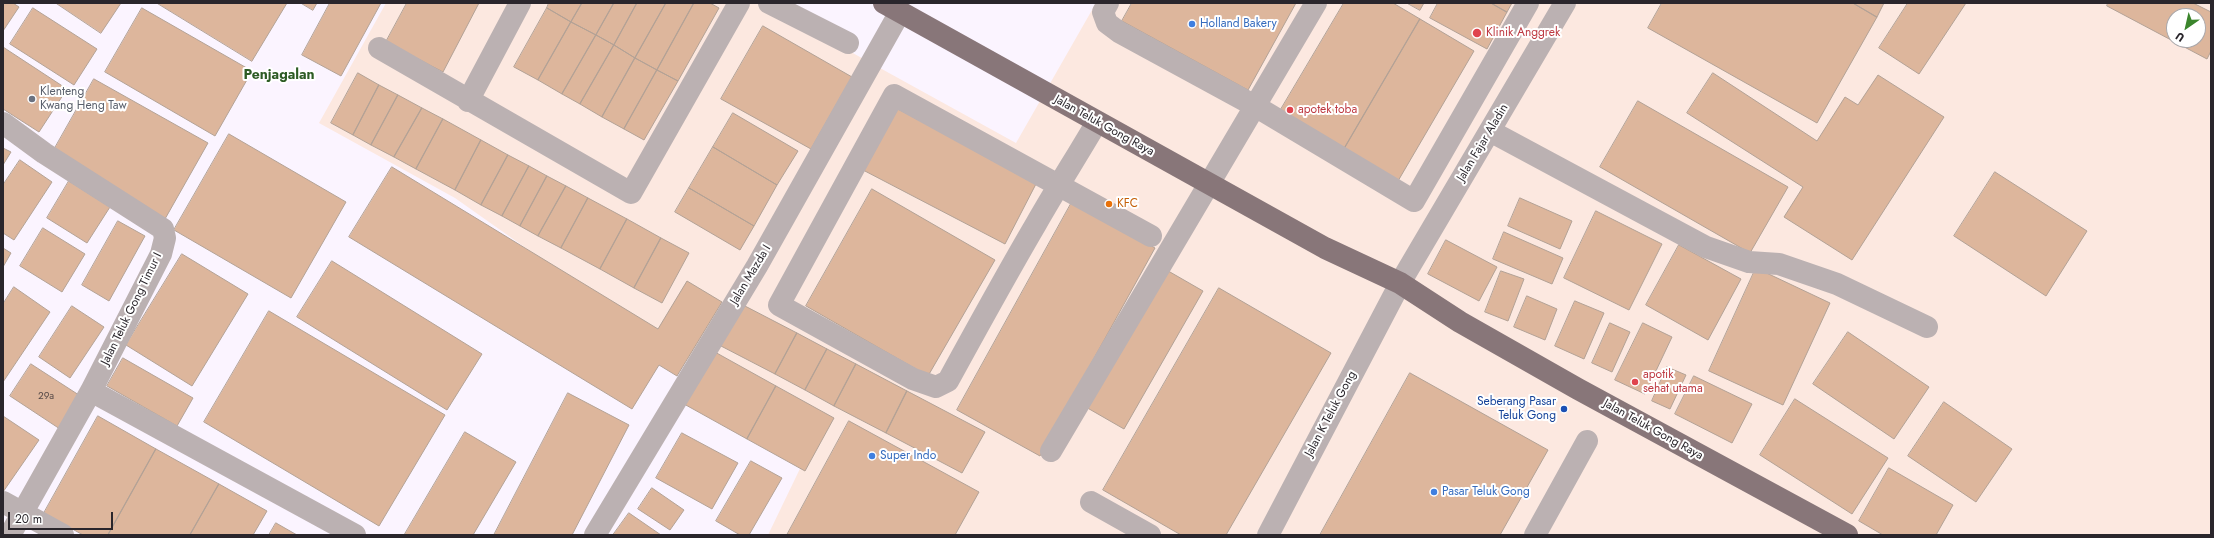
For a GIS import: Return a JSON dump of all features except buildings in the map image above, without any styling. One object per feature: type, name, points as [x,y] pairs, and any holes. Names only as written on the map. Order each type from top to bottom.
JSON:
[{"type":"main road","name":"Jalan Teluk Gong Raya","points":[[892,8],[1208,184],[1847,535]]},
{"type":"street","points":[[468,101],[520,3]]},
{"type":"street","points":[[379,48],[468,101],[631,193],[739,3]]},
{"type":"street","points":[[769,3],[848,43]]},
{"type":"street","points":[[1108,3],[1103,12],[1108,23],[1119,32],[1254,106],[1414,201],[1528,3]]},
{"type":"street","points":[[1051,451],[1316,3]]},
{"type":"street","name":"Jalan Fajar Aladin","points":[[1398,288],[1565,3]]},
{"type":"street","name":"Jalan Mazda I","points":[[595,535],[757,266],[892,8]]},
{"type":"street","points":[[1097,122],[1059,186],[1036,223],[948,380],[936,387],[913,379],[779,305],[894,95],[1059,186],[1151,236]]},
{"type":"street","name":"Jalan Teluk Gong Timur I","points":[[3,123],[44,153],[163,229],[165,238],[161,254],[91,391],[10,535]]},
{"type":"street","points":[[1490,131],[1706,246],[1749,262],[1778,264],[1837,284],[1927,327]]},
{"type":"street","name":"Jalan K Teluk Gong","points":[[1268,535],[1398,288]]},
{"type":"street","points":[[91,391],[355,535]]},
{"type":"street","points":[[1535,535],[1587,442]]},
{"type":"street","points":[[3,502],[63,535]]},
{"type":"street","points":[[1091,502],[1150,535]]},
{"type":"shaded area","points":[[386,3],[762,3],[1016,143],[1096,3],[2211,3],[2211,535],[768,535],[822,423],[676,354],[455,198],[319,123]]},
{"type":"place","name":"Holland Bakery","points":[[1192,24]]},
{"type":"place","name":"Klinik Anggrek","points":[[1477,33]]},
{"type":"place","name":"Klenteng Kwang Heng Taw","points":[[32,99]]},
{"type":"place","name":"apotek toba","points":[[1290,110]]},
{"type":"place","name":"KFC","points":[[1109,204]]},
{"type":"place","name":"apotik sehat utama","points":[[1635,382]]},
{"type":"place","name":"Seberang Pasar Teluk Gong","points":[[1564,409]]},
{"type":"place","name":"Super Indo","points":[[872,456]]},
{"type":"place","name":"Pasar Teluk Gong","points":[[1434,492]]},
{"type":"district","name":"Penjagalan","points":[[279,76]]}]
